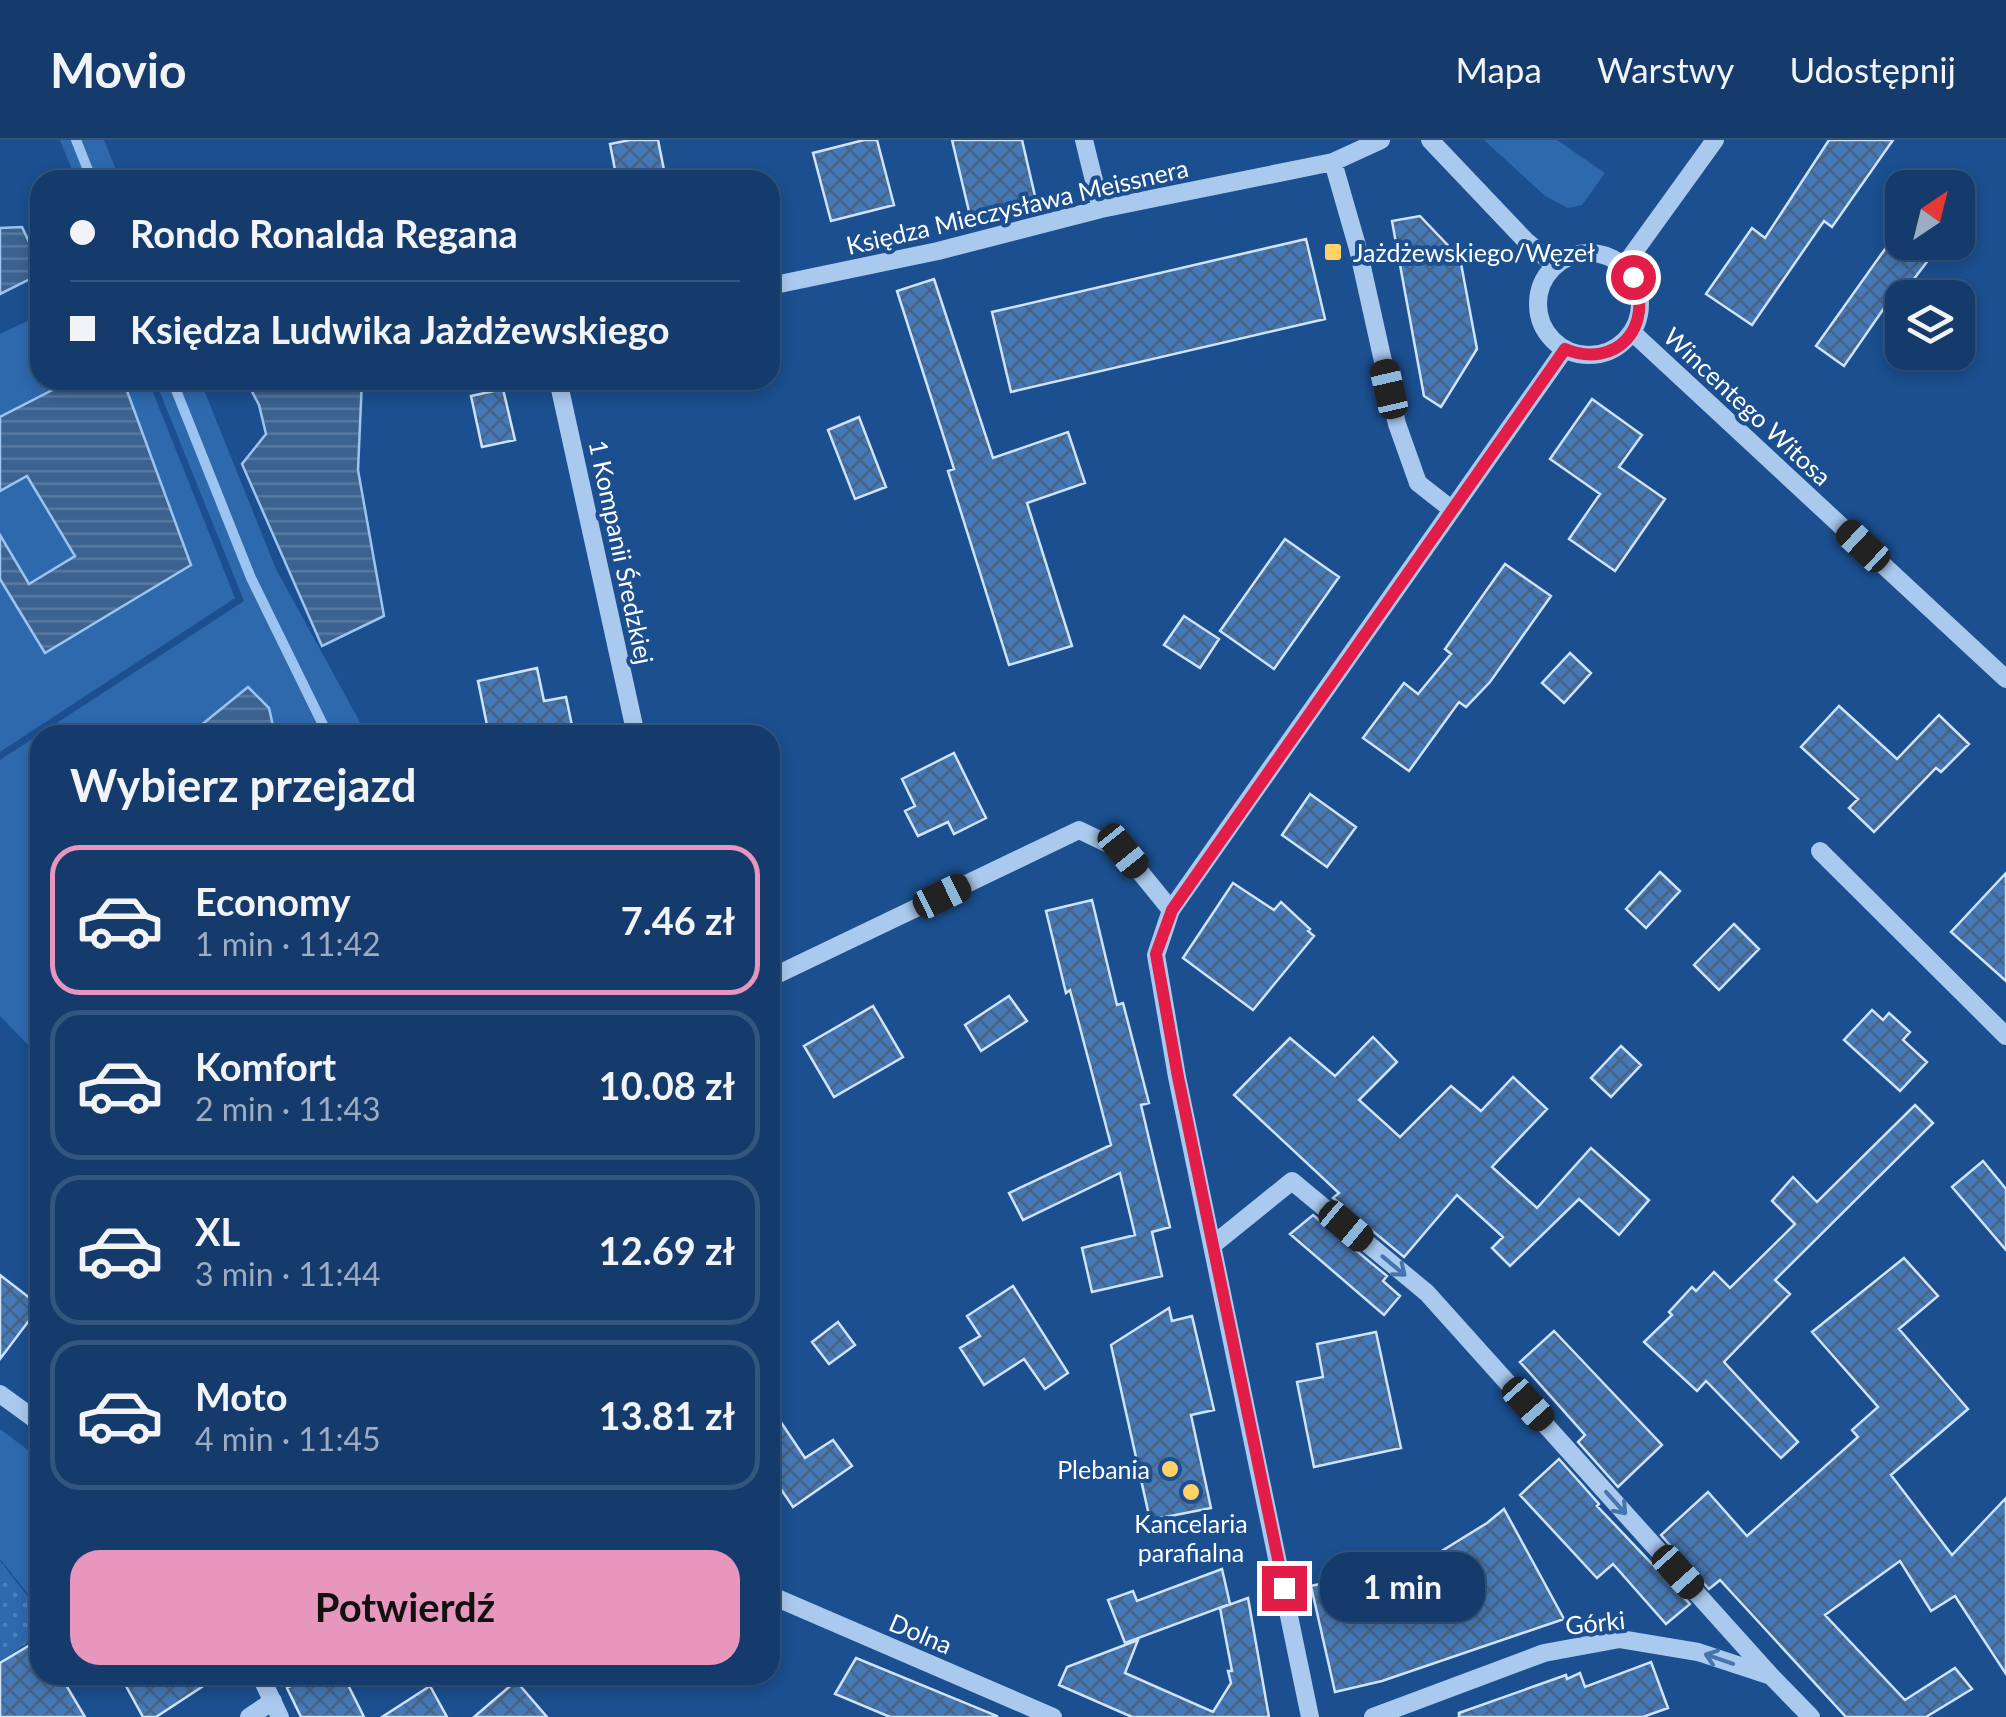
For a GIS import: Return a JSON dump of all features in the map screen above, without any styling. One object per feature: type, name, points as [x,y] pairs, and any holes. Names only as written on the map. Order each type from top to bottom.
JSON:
[{"type":"street","points":[[1084,140],[1101,209]]},
{"type":"street","name":"Księdza Mieczysława Meissnera","points":[[780,284],[938,252],[1101,209],[1334,162],[1381,140]]},
{"type":"street","points":[[1430,140],[1555,266]]},
{"type":"street","points":[[1624,266],[1715,140]]},
{"type":"street","points":[[1334,162],[1397,424],[1418,483],[1450,508]]},
{"type":"street","points":[[1582,253],[1612,257],[1624,266],[1639,290],[1641,305],[1632,332],[1609,352],[1579,354],[1552,339],[1538,310],[1544,279],[1555,266],[1582,253]]},
{"type":"street","name":"Wincentego Witosa","points":[[1632,332],[2006,678]]},
{"type":"street","points":[[1310,1717],[1156,954],[1172,910],[1565,349]]},
{"type":"street","name":"1 Kompanii Średzkiej","points":[[560,390],[634,725]]},
{"type":"street","points":[[780,973],[1079,830],[1123,851],[1172,910]]},
{"type":"street","points":[[1820,851],[2006,1036]]},
{"type":"street","points":[[1214,1244],[1292,1181],[1427,1293],[1771,1676]]},
{"type":"street","points":[[0,1394],[30,1416]]},
{"type":"street","name":"Dolna","points":[[780,1598],[1053,1717]]},
{"type":"street","name":"Górki","points":[[1373,1717],[1544,1653],[1620,1639],[1698,1652],[1771,1676],[1812,1717]]},
{"type":"street","points":[[250,1717],[276,1709],[265,1685]]},
{"type":"shaded area","points":[[60,140],[104,140],[116,170],[72,170]]},
{"type":"shaded area","points":[[1484,140],[1557,140],[1605,173],[1582,205],[1568,208],[1545,196]]},
{"type":"shaded area","points":[[22,227],[30,244],[30,279],[0,294],[0,228]]},
{"type":"shaded area","points":[[30,320],[30,390],[152,390],[235,598],[41,725],[30,725],[30,732],[0,752],[0,334]]},
{"type":"shaded area","points":[[53,390],[127,390],[191,565],[45,653],[0,579],[0,535],[29,584],[75,556],[27,476],[0,491],[0,417]]},
{"type":"shaded area","points":[[159,390],[204,390],[276,569],[362,725],[54,725],[244,601]]},
{"type":"shaded area","points":[[251,390],[362,390],[358,470],[384,616],[322,646],[242,464],[266,434]]},
{"type":"shaded area","points":[[248,687],[269,708],[273,725],[201,725]]},
{"type":"shaded area","points":[[30,740],[30,1047],[0,1016],[0,760]]},
{"type":"shaded area","points":[[0,1429],[30,1452],[30,1596],[0,1559]]},
{"type":"shaded area","points":[[0,1561],[30,1599],[30,1641],[0,1662]]},
{"type":"building","points":[[658,140],[664,170],[615,170],[610,144]]},
{"type":"building","points":[[877,140],[894,205],[831,221],[813,153]]},
{"type":"building","points":[[952,140],[1022,140],[1038,209],[972,224]]},
{"type":"building","points":[[1829,140],[1893,140],[1832,227],[1824,221],[1752,325],[1706,294],[1752,228],[1765,238]]},
{"type":"building","points":[[1420,216],[1460,258],[1477,349],[1441,407],[1424,396],[1392,221]]},
{"type":"building","points":[[1306,239],[1325,319],[1011,392],[992,312]]},
{"type":"building","points":[[1885,249],[1885,260],[1928,260],[1913,280],[1885,280],[1885,307],[1844,366],[1816,346]]},
{"type":"building","points":[[934,279],[993,458],[1068,432],[1085,483],[1027,503],[1072,646],[1009,665],[948,471],[954,469],[897,291]]},
{"type":"building","points":[[503,390],[515,440],[482,447],[471,396]]},
{"type":"building","points":[[1592,399],[1642,435],[1619,467],[1665,499],[1615,571],[1569,539],[1600,494],[1550,459]]},
{"type":"building","points":[[859,417],[886,487],[855,499],[828,430]]},
{"type":"building","points":[[1285,539],[1339,577],[1274,669],[1220,631]]},
{"type":"building","points":[[1505,564],[1551,596],[1490,682],[1466,707],[1459,702],[1409,771],[1363,738],[1404,683],[1418,694],[1451,654],[1445,649]]},
{"type":"building","points":[[1184,616],[1219,639],[1200,668],[1164,645]]},
{"type":"building","points":[[1570,653],[1591,673],[1564,703],[1542,683]]},
{"type":"building","points":[[537,668],[544,701],[566,697],[572,725],[487,725],[478,681]]},
{"type":"building","points":[[1839,706],[1897,759],[1939,715],[1969,744],[1941,772],[1936,768],[1874,832],[1849,808],[1858,799],[1801,747]]},
{"type":"building","points":[[954,753],[986,818],[954,834],[948,822],[918,836],[905,811],[915,806],[902,779]]},
{"type":"building","points":[[1310,794],[1356,827],[1327,867],[1282,835]]},
{"type":"building","points":[[1660,872],[1680,891],[1646,928],[1626,909]]},
{"type":"building","points":[[2006,873],[2006,981],[1951,932]]},
{"type":"building","points":[[1233,883],[1274,910],[1281,902],[1314,936],[1253,1010],[1183,958]]},
{"type":"building","points":[[1092,900],[1117,1005],[1123,1003],[1149,1103],[1141,1105],[1170,1227],[1152,1232],[1162,1276],[1092,1292],[1082,1248],[1135,1235],[1120,1173],[1023,1220],[1009,1193],[1111,1145],[1046,911]]},
{"type":"building","points":[[1734,924],[1759,949],[1719,990],[1694,965]]},
{"type":"building","points":[[1009,996],[1027,1021],[981,1051],[965,1025]]},
{"type":"building","points":[[873,1006],[903,1057],[834,1097],[804,1046]]},
{"type":"building","points":[[1872,1010],[1883,1020],[1889,1013],[1910,1032],[1903,1040],[1927,1062],[1900,1091],[1844,1040]]},
{"type":"building","points":[[1373,1037],[1397,1062],[1359,1100],[1400,1137],[1451,1086],[1481,1111],[1513,1077],[1547,1109],[1492,1167],[1537,1208],[1591,1148],[1649,1200],[1619,1235],[1579,1199],[1510,1266],[1492,1248],[1503,1237],[1457,1195],[1404,1257],[1333,1198],[1339,1193],[1234,1095],[1290,1038],[1335,1076]]},
{"type":"building","points":[[1621,1046],[1641,1065],[1611,1097],[1591,1078]]},
{"type":"building","points":[[1915,1105],[1933,1123],[1775,1280],[1790,1294],[1724,1362],[1798,1442],[1781,1458],[1706,1381],[1697,1391],[1644,1342],[1672,1315],[1669,1312],[1692,1287],[1696,1291],[1714,1272],[1730,1288],[1795,1224],[1772,1201],[1793,1177],[1817,1202]]},
{"type":"building","points":[[1983,1161],[2006,1189],[2006,1250],[1952,1187]]},
{"type":"building","points":[[1313,1215],[1387,1276],[1383,1281],[1400,1296],[1384,1315],[1290,1234]]},
{"type":"building","points":[[1904,1258],[1938,1296],[1899,1329],[1968,1409],[1891,1475],[1952,1555],[2006,1498],[2006,1674],[1955,1596],[1931,1611],[1900,1561],[1825,1615],[1905,1700],[1955,1668],[1972,1689],[1926,1717],[1846,1717],[1720,1580],[1709,1589],[1661,1535],[1708,1492],[1747,1536],[1858,1437],[1852,1430],[1878,1407],[1812,1332]]},
{"type":"building","points":[[0,1275],[30,1298],[30,1319],[0,1359]]},
{"type":"building","points":[[1013,1286],[1068,1373],[1045,1389],[1024,1359],[984,1385],[960,1348],[980,1336],[967,1316]]},
{"type":"building","points":[[1169,1308],[1172,1321],[1192,1316],[1214,1410],[1191,1415],[1211,1508],[1150,1520],[1111,1345]]},
{"type":"building","points":[[838,1322],[855,1345],[829,1364],[812,1342]]},
{"type":"building","points":[[1554,1331],[1662,1445],[1618,1487],[1578,1442],[1585,1435],[1520,1362]]},
{"type":"building","points":[[1376,1332],[1401,1448],[1314,1467],[1297,1382],[1323,1377],[1317,1344]]},
{"type":"building","points":[[780,1421],[805,1458],[833,1440],[852,1466],[793,1507],[780,1488]]},
{"type":"building","points":[[1559,1459],[1597,1506],[1690,1604],[1666,1624],[1613,1564],[1597,1578],[1520,1495]]},
{"type":"building","points":[[1504,1509],[1564,1619],[1382,1681],[1335,1692],[1311,1586],[1358,1575],[1359,1578],[1406,1573]]},
{"type":"building","points":[[1222,1569],[1230,1604],[1125,1643],[1108,1600],[1133,1591],[1137,1601]]},
{"type":"building","points":[[1248,1598],[1269,1717],[1132,1717],[1059,1685],[1067,1667],[1138,1640],[1125,1673],[1213,1712],[1231,1683],[1228,1671],[1232,1671],[1220,1608]]},
{"type":"building","points":[[30,1645],[30,1685],[66,1685],[85,1717],[0,1717],[0,1663]]},
{"type":"building","points":[[856,1658],[997,1717],[890,1717],[835,1694]]},
{"type":"building","points":[[1651,1662],[1668,1708],[1643,1717],[1459,1717],[1459,1713],[1566,1675],[1567,1679],[1580,1673],[1585,1687]]},
{"type":"building","points":[[125,1685],[205,1685],[156,1717],[143,1717]]},
{"type":"building","points":[[348,1685],[364,1717],[301,1717],[287,1688]]},
{"type":"building","points":[[511,1685],[519,1685],[547,1717],[474,1717]]},
{"type":"building","points":[[430,1686],[447,1717],[382,1717]]},
{"type":"waterway","points":[[76,140],[88,170]]},
{"type":"waterway","points":[[176,390],[251,578],[323,725]]},
{"type":"place","name":"Jażdżewskiego/Węzeł","points":[[1333,252]]},
{"type":"place","name":"Plebania","points":[[1170,1469]]},
{"type":"place","name":"Kancelaria parafialna","points":[[1191,1492]]},
{"type":"route","points":[[1284,1588],[1156,954],[1172,910],[1565,349],[1579,354],[1609,352],[1632,332],[1641,305],[1633,277]]}]
